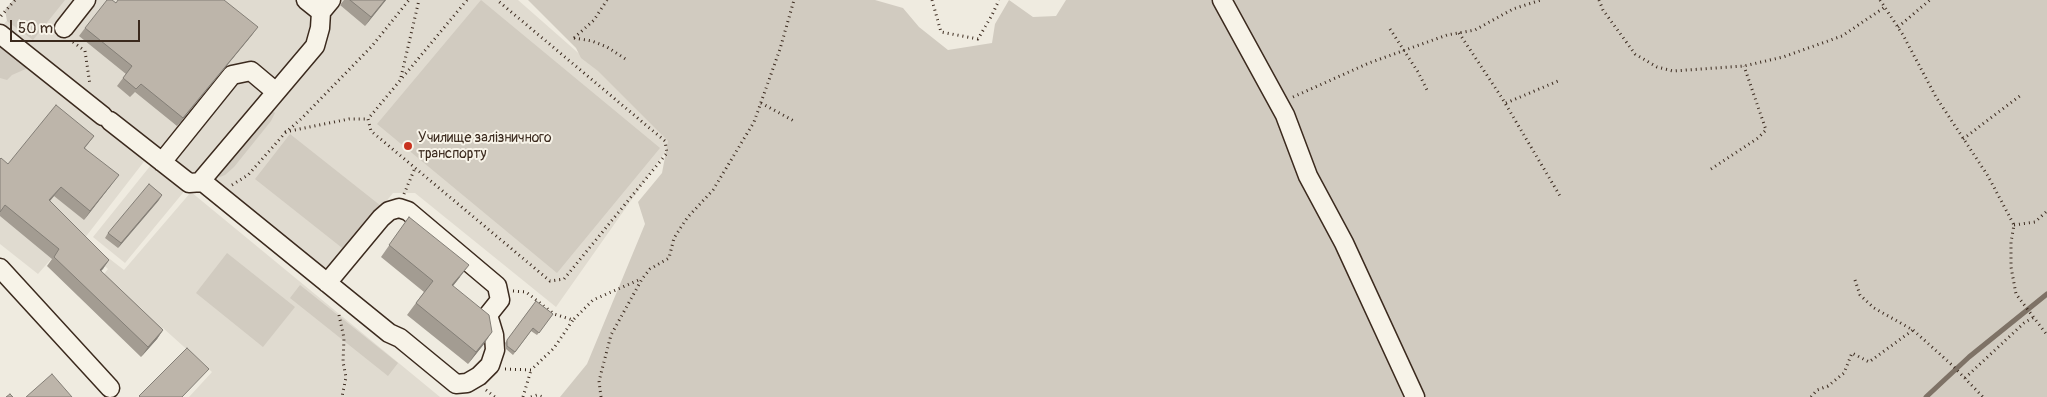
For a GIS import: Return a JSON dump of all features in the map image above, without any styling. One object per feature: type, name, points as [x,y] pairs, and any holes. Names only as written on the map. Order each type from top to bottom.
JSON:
[{"type":"lane","points":[[66,33],[86,0]]},
{"type":"lane","points":[[200,182],[315,46],[326,6],[306,0]]},
{"type":"lane","points":[[1222,0],[1285,115],[1308,176],[1344,243],[1415,397]]},
{"type":"lane","points":[[0,34],[189,183],[200,182],[217,194],[330,285],[456,384],[467,383],[473,380],[490,365],[495,350],[494,335],[488,315],[500,300],[496,286],[408,211],[399,208],[381,218],[330,285]]},
{"type":"lane","points":[[162,162],[232,75],[252,71],[276,92]]},
{"type":"lane","points":[[0,268],[110,388]]},
{"type":"path","points":[[0,16],[15,0]]},
{"type":"path","points":[[217,194],[248,175],[285,132],[302,118],[372,46],[409,0]]},
{"type":"path","points":[[401,80],[419,0]]},
{"type":"path","points":[[285,132],[349,119],[368,119],[467,0]]},
{"type":"path","points":[[368,119],[371,131],[550,281],[564,279],[667,153],[665,142],[497,0]]},
{"type":"path","points":[[608,0],[594,20],[574,38],[600,44],[627,60]]},
{"type":"path","points":[[601,397],[599,382],[611,335],[642,279],[650,269],[669,258],[674,238],[687,218],[713,190],[754,122],[780,49],[794,0]]},
{"type":"path","points":[[932,0],[941,32],[978,39],[999,0]]},
{"type":"path","points":[[1279,104],[1369,63],[1447,35],[1475,30],[1513,9],[1540,0]]},
{"type":"path","points":[[1599,0],[1603,10],[1634,54],[1657,67],[1673,71],[1744,66],[1783,57],[1842,36],[1885,8]]},
{"type":"path","points":[[1880,0],[1898,27],[1936,97],[1988,176],[2014,225],[2011,242],[2011,267],[2016,294],[2047,335]]},
{"type":"path","points":[[1898,27],[1930,0]]},
{"type":"path","points":[[1390,29],[1418,72],[1427,90]]},
{"type":"path","points":[[66,33],[85,51],[102,115]]},
{"type":"path","points":[[1459,33],[1506,104],[1560,196]]},
{"type":"path","points":[[1711,169],[1758,138],[1766,130],[1744,66]]},
{"type":"path","points":[[1506,104],[1558,81]]},
{"type":"path","points":[[1964,139],[2021,94]]},
{"type":"path","points":[[761,103],[794,121]]},
{"type":"path","points":[[399,208],[415,168]]},
{"type":"path","points":[[2014,225],[2035,222],[2047,212]]},
{"type":"path","points":[[523,397],[531,370],[554,348],[573,320],[592,300],[642,279]]},
{"type":"path","points":[[1855,280],[1860,295],[1874,308],[1913,330],[1960,372],[1983,397]]},
{"type":"path","points":[[330,285],[344,338],[343,362],[346,377],[342,397]]},
{"type":"path","points":[[498,291],[526,292],[554,314],[573,320]]},
{"type":"path","points":[[1965,378],[2024,323],[2034,317]]},
{"type":"path","points":[[1812,397],[1818,390],[1828,386],[1844,373],[1852,353],[1869,362],[1913,330]]},
{"type":"path","points":[[490,365],[502,369],[531,370]]},
{"type":"path","points":[[531,397],[537,395],[543,397]]},
{"type":"shaded area","points":[[13,0],[65,0],[33,40],[7,21],[5,10]]},
{"type":"shaded area","name":"Училище залізничного транспорту","points":[[23,0],[518,0],[675,138],[556,307],[415,193],[393,193],[328,273],[201,171],[125,263],[93,237],[159,155],[1,28]]},
{"type":"shaded area","points":[[481,0],[660,148],[557,273],[377,124]]},
{"type":"shaded area","points":[[528,0],[875,0],[903,8],[919,27],[948,50],[992,43],[995,24],[1009,0],[1033,17],[1056,16],[1066,0],[2047,0],[2047,397],[560,397],[587,364],[645,224],[638,202],[662,173],[668,141],[598,71],[581,58],[576,48]]},
{"type":"shaded area","points":[[0,40],[31,63],[28,68],[12,75],[7,80],[0,78]]},
{"type":"shaded area","points":[[0,48],[146,159],[84,239],[124,270],[191,192],[440,397],[189,397],[212,372],[163,328],[155,336],[97,283],[108,269],[88,250],[65,243],[38,274],[0,244]]},
{"type":"shaded area","points":[[271,110],[275,113],[271,121],[234,167],[220,177],[217,174]]},
{"type":"shaded area","points":[[290,134],[381,206],[346,251],[255,179]]},
{"type":"shaded area","points":[[227,253],[295,307],[263,347],[196,293]]},
{"type":"shaded area","points":[[300,285],[398,363],[388,376],[290,298]]},
{"type":"building","points":[[107,0],[112,0],[116,3],[118,0],[224,0],[258,27],[183,118],[141,84],[136,89],[123,78],[132,66],[85,28]]},
{"type":"building","points":[[350,0],[385,0],[371,17]]},
{"type":"building","points":[[56,105],[94,136],[84,148],[119,175],[90,211],[61,187],[49,200],[109,260],[100,270],[163,330],[148,347],[54,257],[59,249],[5,205],[0,212],[0,159],[8,164]]},
{"type":"building","points":[[149,184],[162,195],[121,243],[108,233]]},
{"type":"building","points":[[409,217],[469,265],[452,285],[489,315],[492,332],[476,352],[416,303],[433,281],[389,245]]},
{"type":"building","points":[[536,301],[553,314],[539,333],[533,328],[515,352],[507,346],[507,340]]},
{"type":"building","points":[[187,348],[209,369],[182,397],[140,397],[139,396]]},
{"type":"building","points":[[52,374],[72,397],[26,397]]},
{"type":"waterway","points":[[1926,397],[1969,357],[2047,294]]},
{"type":"place","name":"Училище залізничного транспорту","points":[[408,146]]}]
